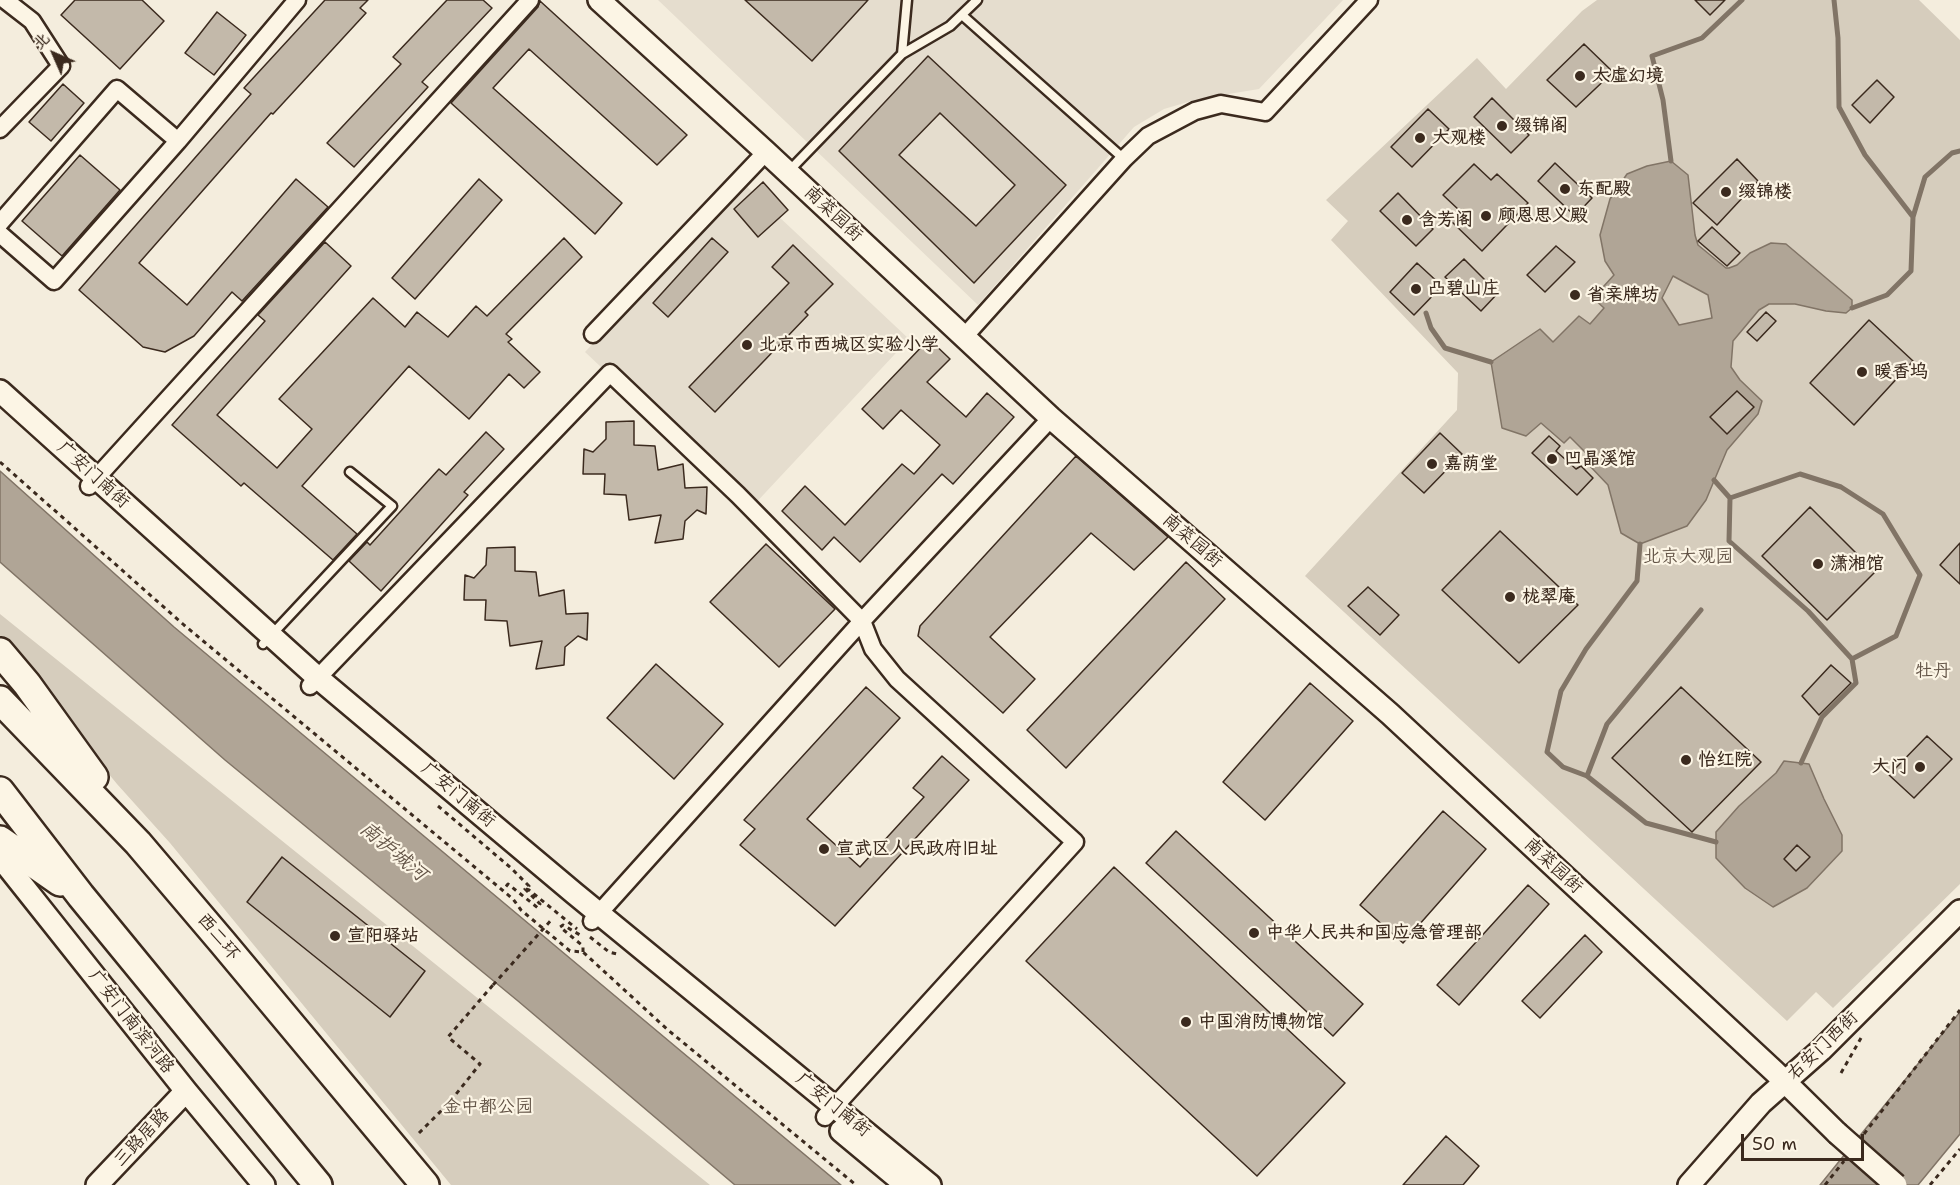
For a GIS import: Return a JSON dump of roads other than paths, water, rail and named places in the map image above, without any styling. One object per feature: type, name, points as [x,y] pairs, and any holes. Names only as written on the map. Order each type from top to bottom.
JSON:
[{"type":"highway","points":[[0,652],[27,684],[103,789],[138,843]]},
{"type":"highway","name":"西二环","points":[[0,700],[138,843],[425,1185]]},
{"type":"highway","points":[[0,791],[81,896],[318,1185]]},
{"type":"highway","points":[[0,840],[81,896]]},
{"type":"street","points":[[0,129],[61,66],[32,21],[5,0]]},
{"type":"street","points":[[0,234],[54,281],[178,141],[297,0]]},
{"type":"street","points":[[93,482],[530,0]]},
{"type":"street","name":"南菜园街","points":[[599,0],[788,172],[1051,418],[1389,714],[1837,1133],[1896,1185]]},
{"type":"street","points":[[964,337],[1148,135],[1195,111],[1221,104],[1264,112],[1369,0]]},
{"type":"street","points":[[0,223],[117,89],[178,141]]},
{"type":"street","points":[[593,334],[766,152]]},
{"type":"street","points":[[314,682],[610,374],[738,495],[862,621],[873,649],[897,679],[1075,842],[830,1112]]},
{"type":"street","name":"广安门南街","points":[[0,391],[93,482],[267,640],[592,922],[830,1112],[930,1185]]},
{"type":"street","name":"广安门南街","points":[[0,407],[93,482]]},
{"type":"street","points":[[592,922],[862,621],[1051,418]]},
{"type":"street","name":"广安门南滨河路","points":[[0,857],[186,1091],[264,1185]]},
{"type":"street","name":"右安门西街","points":[[1704,1185],[1821,1050],[1960,911]]},
{"type":"street","name":"右安门西街","points":[[1689,1185],[1761,1103],[1789,1086]]},
{"type":"street","name":"三路居路","points":[[97,1185],[186,1091]]},
{"type":"street","name":"广安门南街","points":[[830,1112],[906,1185]]},
{"type":"lane","points":[[903,54],[907,0]]},
{"type":"lane","points":[[788,172],[903,54],[951,26],[977,0]]},
{"type":"lane","points":[[962,15],[1125,159]]},
{"type":"lane","points":[[267,640],[392,506],[350,472]]},
{"type":"water","points":[[1671,161],[1688,175],[1698,245],[1726,268],[1737,265],[1750,253],[1771,243],[1786,244],[1852,300],[1852,308],[1846,313],[1795,304],[1769,304],[1759,310],[1733,341],[1731,367],[1740,380],[1762,401],[1758,414],[1727,450],[1706,500],[1687,526],[1640,544],[1621,533],[1608,485],[1588,464],[1591,458],[1570,437],[1564,443],[1541,423],[1526,436],[1502,428],[1491,362],[1540,329],[1553,342],[1579,316],[1590,324],[1604,308],[1593,298],[1614,275],[1605,261],[1600,235],[1610,199],[1627,174],[1647,166]],"holes":[[[1673,276],[1708,295],[1712,318],[1679,325],[1662,298]]]},
{"type":"water","name":"南护城河","points":[[0,471],[174,627],[841,1185],[735,1185],[518,1001],[225,760],[0,562]]},
{"type":"water","points":[[1784,761],[1809,764],[1842,835],[1842,851],[1807,888],[1773,907],[1745,888],[1716,858],[1716,832],[1739,806],[1776,773]]},
{"type":"water","points":[[1960,1012],[1960,1134],[1918,1185],[1820,1185]]},
{"type":"waterway","points":[[1671,161],[1663,100],[1652,56],[1702,38],[1742,0]]},
{"type":"waterway","points":[[1834,0],[1838,38],[1839,107],[1865,155],[1913,217],[1911,271],[1887,295],[1852,308]]},
{"type":"waterway","points":[[1913,217],[1925,177],[1952,153],[1960,151]]},
{"type":"waterway","points":[[1426,313],[1431,328],[1445,348],[1491,362]]},
{"type":"waterway","points":[[1730,498],[1800,474],[1841,487],[1883,514],[1920,575],[1896,636],[1852,659]]},
{"type":"waterway","points":[[1714,480],[1730,498],[1729,541],[1808,611],[1852,659],[1856,683],[1822,717],[1801,763]]},
{"type":"waterway","points":[[1640,544],[1637,581],[1586,649],[1561,691],[1547,752],[1563,767],[1587,776],[1646,823],[1716,842]]},
{"type":"waterway","points":[[1587,776],[1607,724],[1701,610]]},
{"type":"place","name":"太虚幻境","points":[[1580,76]]},
{"type":"place","name":"缀锦阁","points":[[1502,126]]},
{"type":"place","name":"大观楼","points":[[1420,138]]},
{"type":"place","name":"东配殿","points":[[1565,189]]},
{"type":"place","name":"缀锦楼","points":[[1726,192]]},
{"type":"place","name":"顾恩思义殿","points":[[1486,216]]},
{"type":"place","name":"含芳阁","points":[[1407,220]]},
{"type":"place","name":"凸碧山庄","points":[[1416,289]]},
{"type":"place","name":"省亲牌坊","points":[[1575,295]]},
{"type":"place","name":"北京市西城区实验小学","points":[[747,345]]},
{"type":"place","name":"暖香坞","points":[[1862,372]]},
{"type":"place","name":"凹晶溪馆","points":[[1552,459]]},
{"type":"place","name":"嘉荫堂","points":[[1432,464]]},
{"type":"place","name":"潇湘馆","points":[[1818,564]]},
{"type":"place","name":"栊翠庵","points":[[1510,597]]},
{"type":"place","name":"怡红院","points":[[1686,760]]},
{"type":"place","name":"大门","points":[[1920,767]]},
{"type":"place","name":"宣武区人民政府旧址","points":[[824,849]]},
{"type":"place","name":"中华人民共和国应急管理部","points":[[1254,933]]},
{"type":"place","name":"宣阳驿站","points":[[335,936]]},
{"type":"place","name":"中国消防博物馆","points":[[1186,1022]]},
{"type":"park label","name":"北京大观园","points":[[1688,557]]},
{"type":"park label","name":"牡丹","points":[[1933,671]]},
{"type":"park label","name":"金中都公园","points":[[488,1107]]}]
